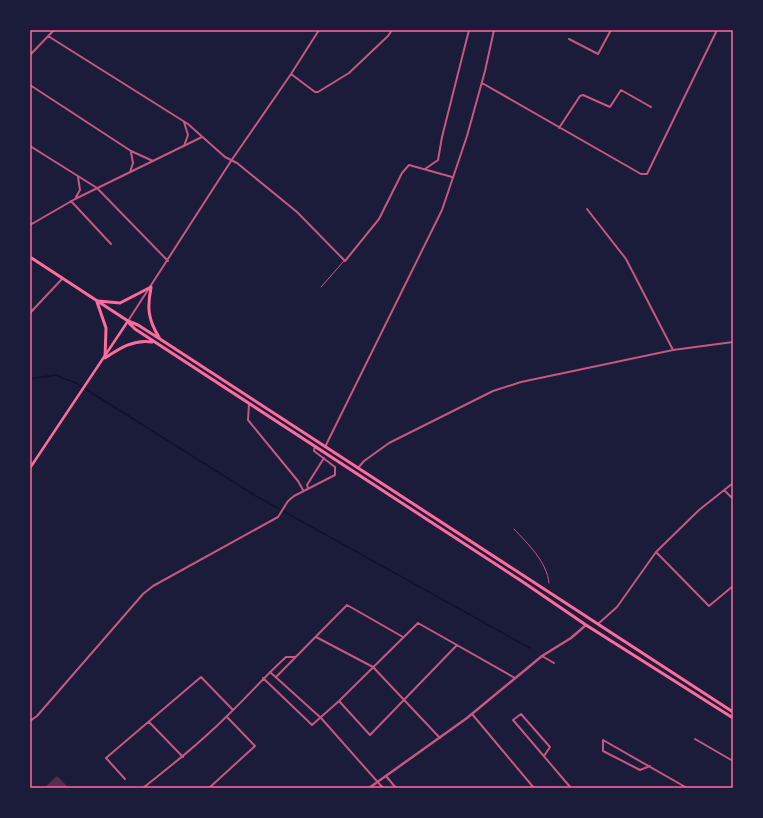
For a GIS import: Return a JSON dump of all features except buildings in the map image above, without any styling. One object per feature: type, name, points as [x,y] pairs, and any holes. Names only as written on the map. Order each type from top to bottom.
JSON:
[{"type":"main road","points":[[30,257],[96,300],[128,322],[135,329],[523,582],[586,625],[733,718]]},
{"type":"main road","points":[[151,287],[148,301],[149,317],[160,339]]},
{"type":"main road","points":[[96,300],[120,303],[151,287]]},
{"type":"main road","points":[[96,300],[106,328],[104,358]]},
{"type":"main road","points":[[128,322],[138,325],[160,339],[733,712]]},
{"type":"main road","points":[[30,468],[128,322]]},
{"type":"main road","points":[[104,358],[135,342],[143,340],[155,342]]},
{"type":"street","points":[[30,55],[54,30]]},
{"type":"street","points":[[128,322],[231,161],[291,74],[319,30]]},
{"type":"street","points":[[291,74],[315,92],[318,92],[349,73],[388,36],[392,30]]},
{"type":"street","points":[[426,169],[438,160],[442,137],[470,30]]},
{"type":"street","points":[[325,447],[442,210],[452,177],[462,152],[482,83],[494,30]]},
{"type":"street","points":[[569,40],[598,54],[611,30]]},
{"type":"street","points":[[482,83],[641,174],[647,174],[717,30]]},
{"type":"street","points":[[48,36],[183,121],[231,161],[243,167],[297,212],[345,261],[379,219],[406,167],[413,165],[452,177]]},
{"type":"street","points":[[30,85],[131,151],[153,161]]},
{"type":"street","points":[[559,128],[580,96],[583,95],[610,107],[621,90],[651,107]]},
{"type":"street","points":[[183,121],[188,135],[184,146]]},
{"type":"street","points":[[30,225],[71,201],[202,137]]},
{"type":"street","points":[[30,146],[97,188],[168,260]]},
{"type":"street","points":[[130,172],[133,162],[131,151]]},
{"type":"street","points":[[75,199],[80,190],[78,176]]},
{"type":"street","points":[[71,201],[110,244]]},
{"type":"street","points":[[587,209],[626,259],[673,350]]},
{"type":"street","points":[[30,313],[62,278]]},
{"type":"street","points":[[358,468],[364,461],[389,443],[493,391],[521,382],[673,350],[733,342]]},
{"type":"street","points":[[250,404],[248,420],[298,481],[303,490]]},
{"type":"street","points":[[30,721],[47,705],[142,594],[152,586],[280,515],[288,501],[303,490],[335,475],[335,467],[314,451],[315,447]]},
{"type":"street","points":[[308,488],[307,485],[324,458]]},
{"type":"street","points":[[598,625],[625,596],[656,552],[699,510],[733,483]]},
{"type":"street","points":[[724,490],[733,499]]},
{"type":"street","points":[[656,552],[709,606],[733,586]]},
{"type":"street","points":[[276,677],[347,605],[403,637]]},
{"type":"street","points":[[263,678],[312,725],[339,701],[418,623],[515,678]]},
{"type":"street","points":[[368,788],[440,738],[472,714],[542,656],[571,638],[586,625]]},
{"type":"street","points":[[316,637],[373,667],[440,738]]},
{"type":"street","points":[[339,701],[370,735],[457,645]]},
{"type":"street","points":[[542,656],[554,663]]},
{"type":"street","points":[[143,788],[182,757],[227,717],[263,678],[286,657],[295,657]]},
{"type":"street","points":[[270,671],[321,718],[383,788]]},
{"type":"street","points":[[125,779],[106,758],[201,677],[233,710]]},
{"type":"street","points":[[472,714],[534,788]]},
{"type":"street","points":[[544,756],[550,747],[520,714],[513,720],[571,788]]},
{"type":"street","points":[[209,788],[255,746],[227,717]]},
{"type":"street","points":[[149,722],[182,757]]},
{"type":"street","points":[[695,739],[733,761]]},
{"type":"street","points":[[650,766],[640,770],[603,751],[603,740],[650,766],[687,788]]},
{"type":"street","points":[[386,776],[396,788]]},
{"type":"lane","points":[[321,287],[345,261]]},
{"type":"lane","points":[[514,529],[531,548],[548,572],[549,583]]},
{"type":"waterway","points":[[30,379],[55,375],[76,383],[256,496],[530,648]]}]
